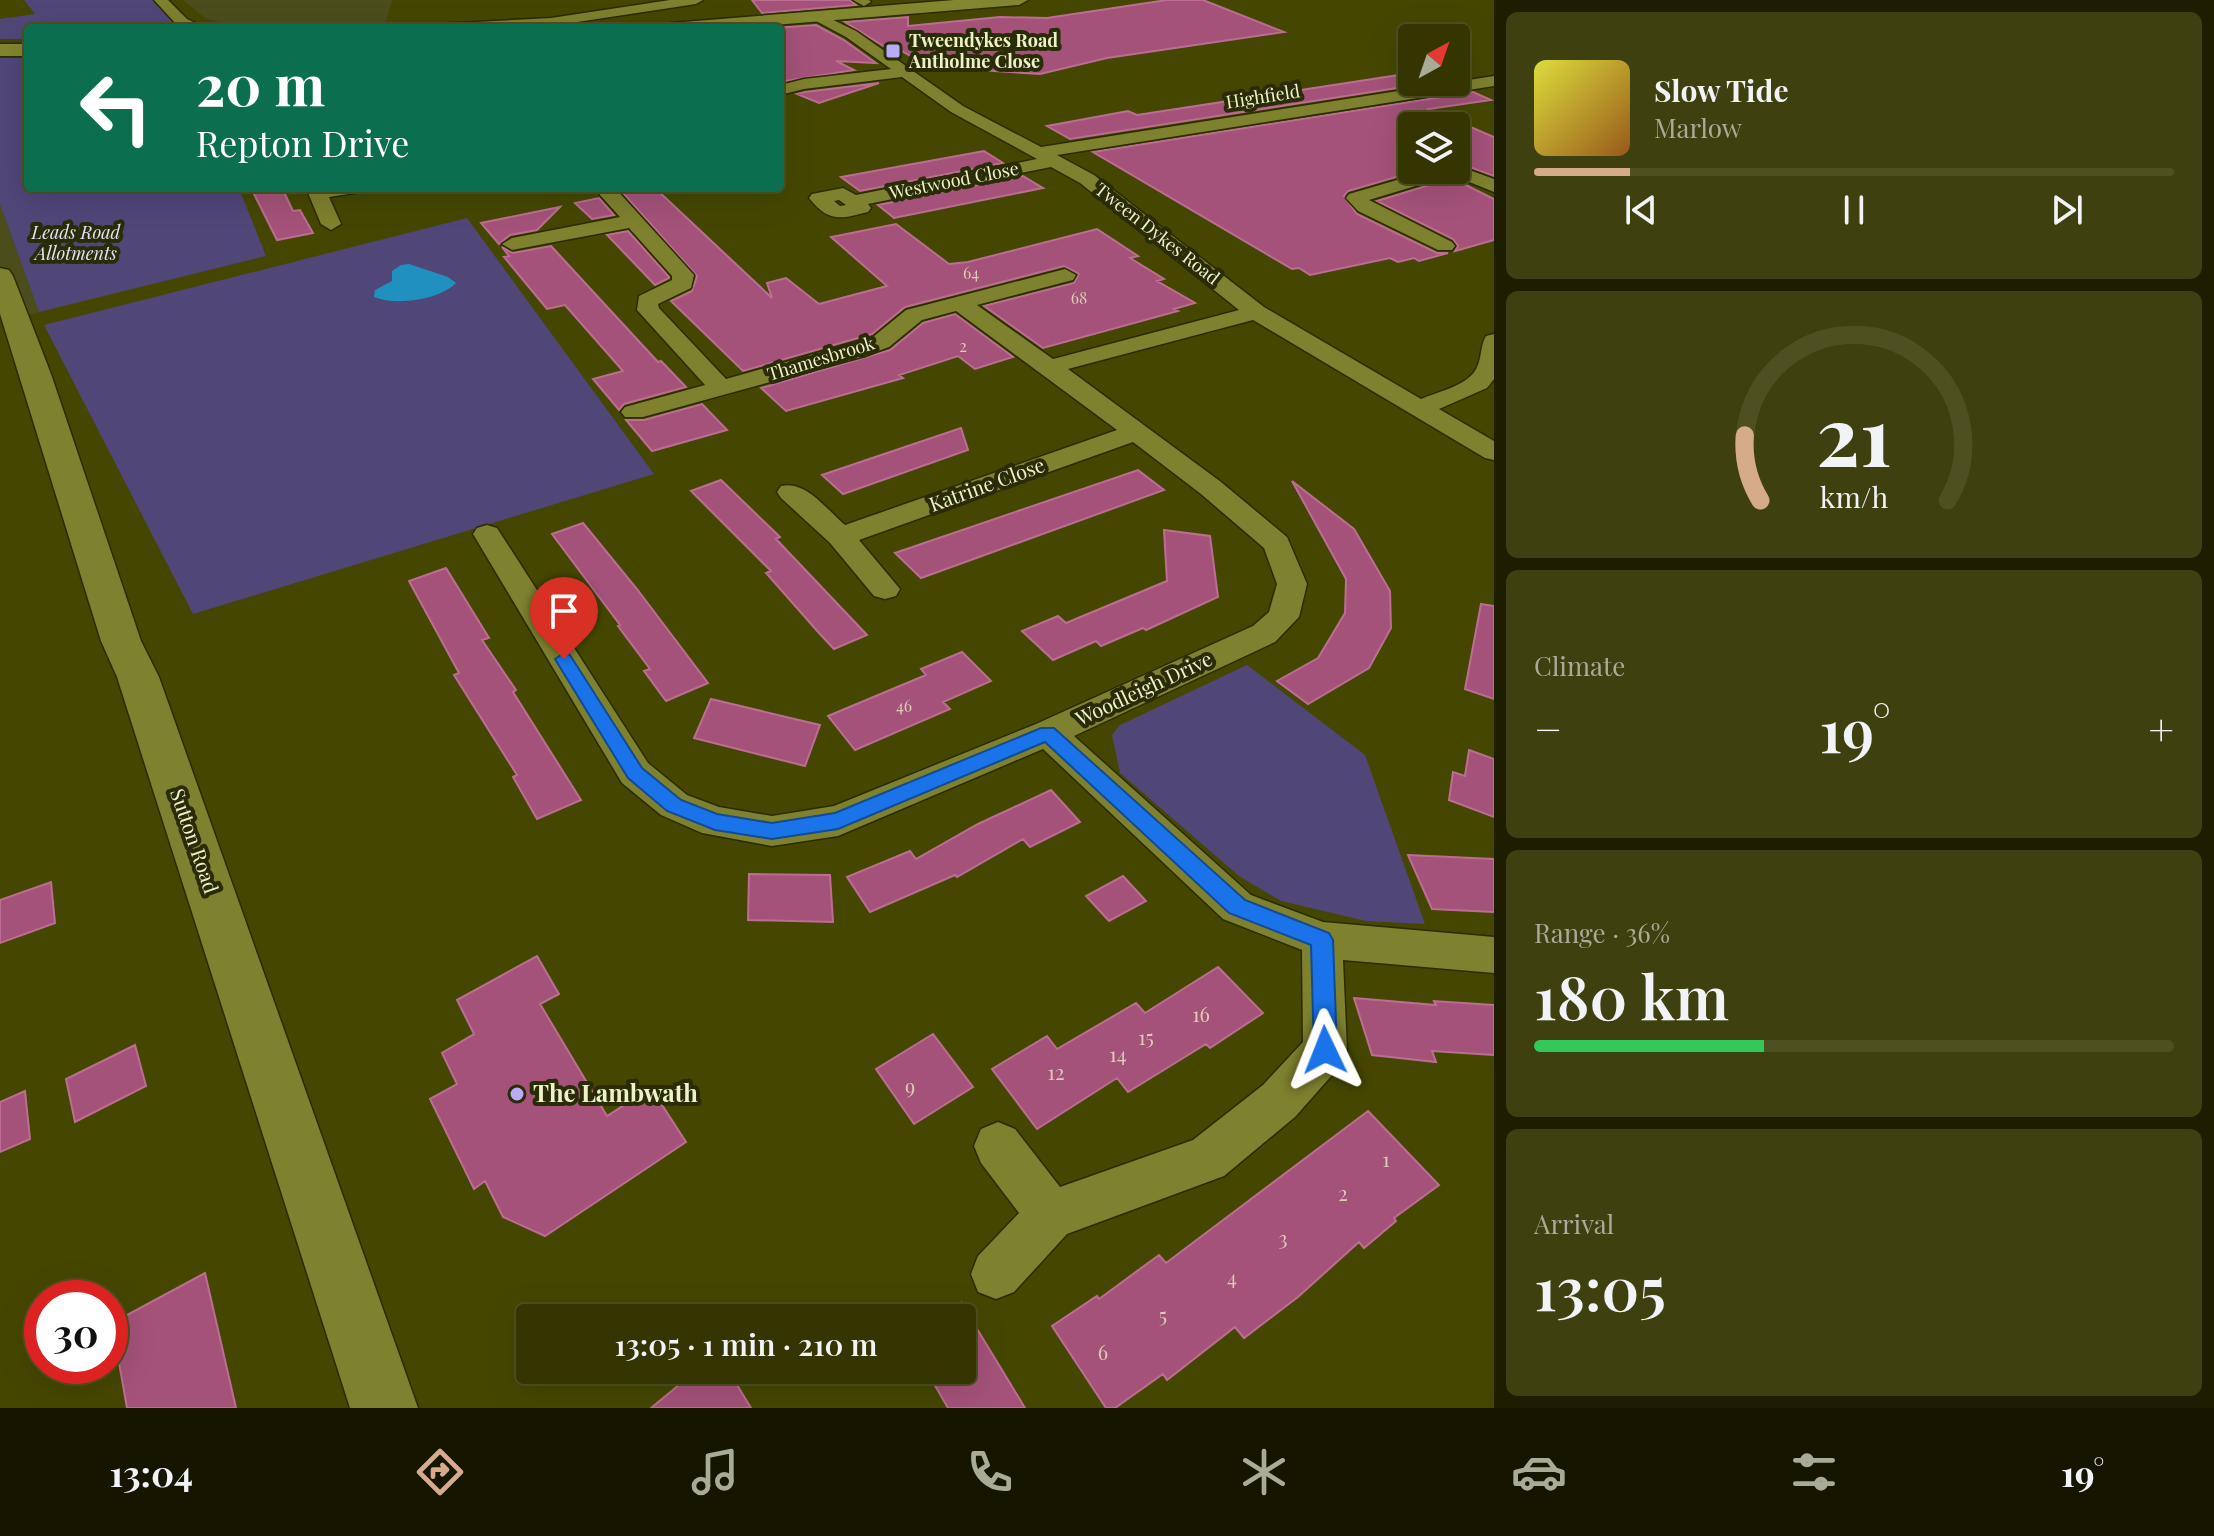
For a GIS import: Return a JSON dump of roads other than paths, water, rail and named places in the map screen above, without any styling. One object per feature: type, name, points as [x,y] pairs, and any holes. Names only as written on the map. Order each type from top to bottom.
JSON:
[{"type":"main road","points":[[731,24],[1019,0]]},
{"type":"main road","points":[[0,50],[24,50]]},
{"type":"street","points":[[161,0],[188,24]]},
{"type":"street","points":[[465,24],[511,17],[551,22],[696,0]]},
{"type":"street","name":"Tween Dykes Road","points":[[821,18],[851,34],[957,109],[1087,179],[1256,312],[1492,449]]},
{"type":"street","points":[[784,89],[907,72]]},
{"type":"street","name":"Highfield","points":[[1047,157],[1494,81]]},
{"type":"street","name":"Westwood Close","points":[[853,201],[1047,157]]},
{"type":"street","points":[[1470,165],[1480,162]]},
{"type":"street","points":[[1470,176],[1494,186]]},
{"type":"street","points":[[1405,184],[1356,198],[1365,207],[1445,246]]},
{"type":"street","points":[[317,192],[331,224]]},
{"type":"street","points":[[608,192],[683,275],[683,283],[677,288],[647,301],[648,310],[721,388]]},
{"type":"street","points":[[512,244],[633,221]]},
{"type":"street","name":"Thamesbrook","points":[[634,412],[857,351],[881,342],[914,315],[1065,275]]},
{"type":"street","name":"Sutton Road","points":[[0,276],[36,374],[121,641],[144,692],[246,992],[322,1232],[384,1408]]},
{"type":"street","points":[[960,303],[1049,367],[1256,312]]},
{"type":"street","points":[[1419,409],[1478,383],[1489,369],[1494,341]]},
{"type":"street","name":"Woodleigh Drive","points":[[487,534],[635,773],[674,805],[715,822],[772,831],[838,821],[1048,733],[1264,634],[1283,617],[1292,584],[1277,544],[1211,488],[1049,367]]},
{"type":"street","name":"Katrine Close","points":[[840,537],[1134,433]]},
{"type":"street","points":[[791,492],[840,537],[885,589]]},
{"type":"street","points":[[1048,733],[1237,907],[1322,940],[1494,955]]},
{"type":"street","points":[[996,1274],[1051,1215],[1207,1159],[1279,1101],[1325,1050],[1322,940]]},
{"type":"street","points":[[998,1146],[1051,1215]]},
{"type":"water","points":[[409,264],[448,277],[456,283],[439,294],[417,300],[394,301],[374,297],[375,290],[392,281],[392,271]]},
{"type":"place","name":"Tweendykes Road Antholme Close","points":[[893,51]]},
{"type":"place","name":"The Lambwath","points":[[517,1094]]},
{"type":"park label","name":"Leads Road Allotments","points":[[76,243]]}]
